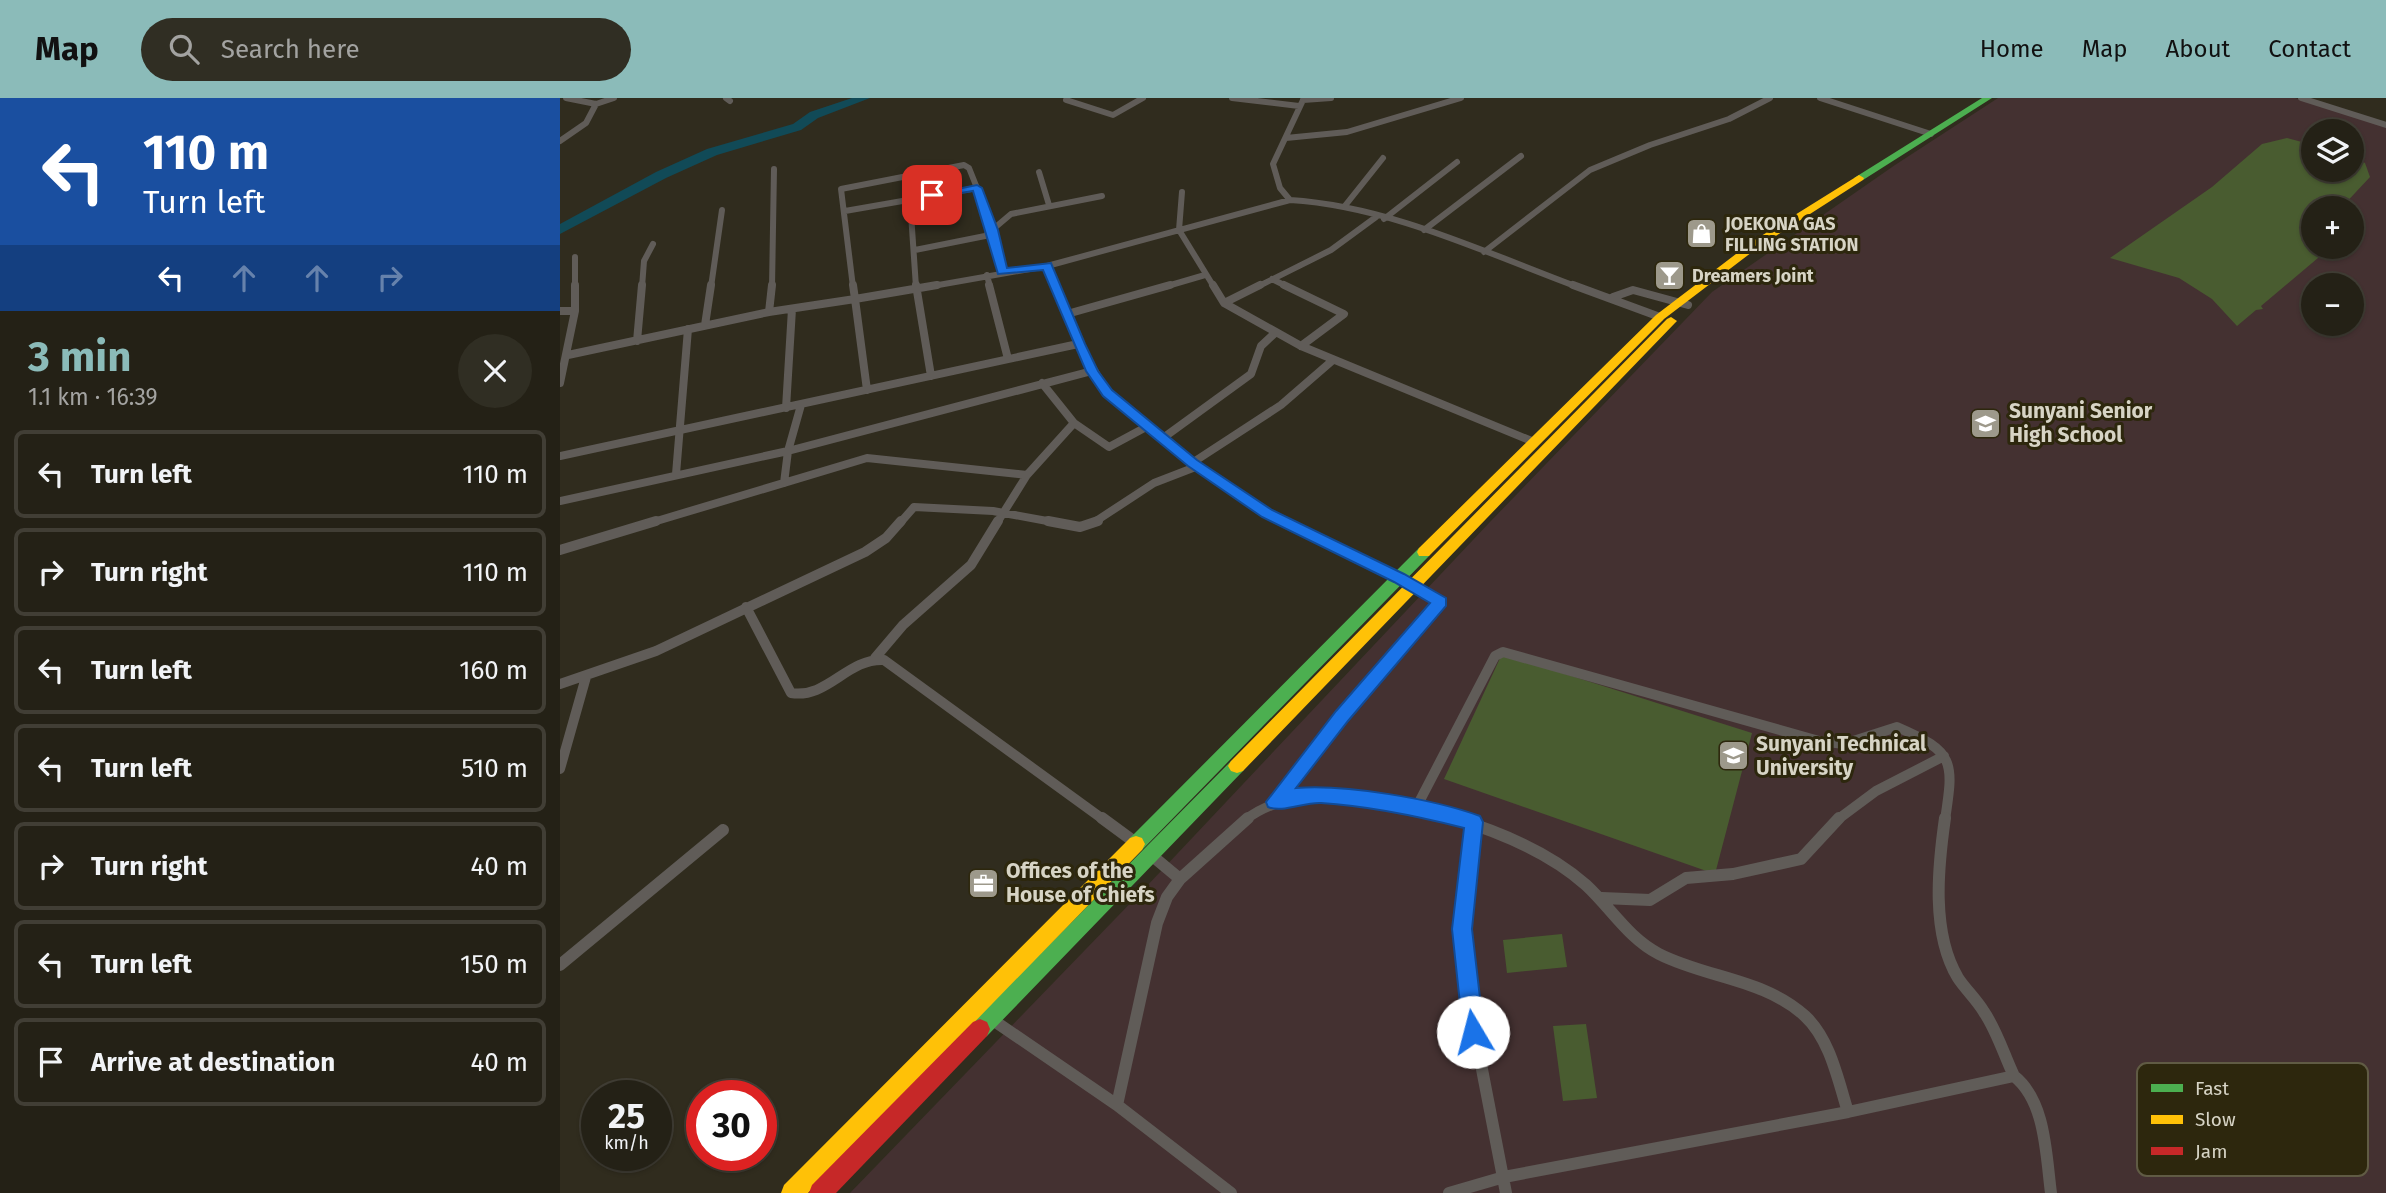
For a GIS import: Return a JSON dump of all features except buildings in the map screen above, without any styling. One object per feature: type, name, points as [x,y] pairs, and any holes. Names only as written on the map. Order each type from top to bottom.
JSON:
[{"type":"main road","points":[[792,1193],[1136,843],[1405,582],[1683,303],[1749,248],[1816,203],[1988,98]]},
{"type":"main road","points":[[820,1193],[1150,854],[1534,442],[1660,317],[1683,303]]},
{"type":"street","points":[[560,100],[566,98],[596,104],[614,98]]},
{"type":"street","points":[[1066,100],[1113,115],[1143,98]]},
{"type":"street","points":[[1232,98],[1302,101],[1331,98]]},
{"type":"street","points":[[1286,138],[1367,127],[1461,98]]},
{"type":"street","points":[[1484,252],[1590,170],[1650,145],[1730,119],[1770,98]]},
{"type":"street","points":[[1820,98],[1931,134]]},
{"type":"street","points":[[2301,98],[2386,125]]},
{"type":"street","points":[[1290,200],[1280,188],[1273,164],[1302,101]]},
{"type":"street","points":[[560,141],[586,123],[596,104]]},
{"type":"street","points":[[1424,230],[1521,156]]},
{"type":"street","points":[[1344,207],[1382,158]]},
{"type":"street","points":[[1224,303],[1331,250],[1457,162]]},
{"type":"street","points":[[867,390],[841,189],[967,165],[993,230],[1002,272]]},
{"type":"street","points":[[769,312],[772,294],[774,169]]},
{"type":"street","points":[[1039,172],[1049,205]]},
{"type":"street","points":[[845,211],[977,188]]},
{"type":"street","points":[[1181,192],[1179,230],[1224,303],[1301,346],[1534,442]]},
{"type":"street","points":[[915,250],[977,239],[993,230],[1000,220],[1011,214],[1102,196]]},
{"type":"street","points":[[910,199],[916,287],[931,376]]},
{"type":"street","points":[[568,355],[769,312],[1047,266],[1290,200],[1344,207],[1424,230],[1613,297],[1660,317]]},
{"type":"street","points":[[705,325],[722,210]]},
{"type":"street","points":[[638,341],[644,261],[653,244]]},
{"type":"street","points":[[560,383],[568,355],[575,311],[575,257]]},
{"type":"street","points":[[1047,266],[1079,344],[1092,371],[1108,393],[1195,465],[1267,514],[1440,602],[1342,716],[1275,802]]},
{"type":"street","points":[[988,275],[1008,359]]},
{"type":"street","points":[[1067,314],[1205,275]]},
{"type":"street","points":[[1272,279],[1343,314],[1301,346]]},
{"type":"street","points":[[1613,297],[1633,290],[1683,303]]},
{"type":"street","points":[[786,408],[792,309]]},
{"type":"street","points":[[560,311],[575,311]]},
{"type":"street","points":[[676,474],[688,329]]},
{"type":"street","points":[[1163,438],[1251,374],[1261,346],[1275,333]]},
{"type":"street","points":[[560,456],[1079,344]]},
{"type":"street","points":[[560,684],[656,651],[865,552],[886,538],[915,507],[1002,512],[1059,524],[1090,525],[1154,483],[1195,465],[1281,405],[1333,360]]},
{"type":"street","points":[[560,501],[788,450],[1092,371]]},
{"type":"street","points":[[1042,383],[1074,423],[1109,447],[1147,426]]},
{"type":"street","points":[[783,483],[788,450],[801,405]]},
{"type":"street","points":[[876,658],[903,625],[971,565],[1027,474],[1074,423]]},
{"type":"street","points":[[560,550],[867,458],[1027,474]]},
{"type":"street","points":[[746,607],[791,693],[798,696],[809,694],[866,660],[884,660],[1136,843]]},
{"type":"street","points":[[1416,808],[1495,656],[1503,652],[1819,741],[1844,744],[1897,727],[1927,740],[1944,756],[1952,773],[1939,858],[1940,912],[1945,940],[1957,976],[1985,1013],[2014,1076]]},
{"type":"street","points":[[560,769],[586,677]]},
{"type":"street","points":[[1602,898],[1650,900],[1686,878],[1742,872],[1801,859],[1837,820],[1876,791],[1944,756]]},
{"type":"street","points":[[1117,1105],[1157,923],[1167,897],[1180,878],[1258,811],[1275,802],[1297,796],[1320,795],[1416,808],[1474,822],[1503,834],[1576,877],[1602,898],[1649,949],[1670,959],[1782,997],[1802,1010],[1826,1046],[1848,1112]]},
{"type":"street","points":[[1474,822],[1462,929],[1467,992],[1506,1193]]},
{"type":"street","points":[[560,965],[723,830]]},
{"type":"street","points":[[1150,854],[1180,878]]},
{"type":"street","points":[[990,1018],[1117,1105],[1231,1193]]},
{"type":"street","points":[[1449,1193],[1504,1177],[1848,1112],[2014,1076],[2023,1080],[2034,1097],[2051,1193]]},
{"type":"shaded area","name":"Sunyani Technical University","points":[[1998,98],[2295,98],[2361,119],[2301,119],[2301,182],[2364,182],[2364,120],[2386,127],[2386,1193],[850,1193],[1145,888],[1489,523],[1712,292],[1895,165]]},
{"type":"green space","points":[[2287,138],[2301,142],[2301,182],[2364,182],[2364,163],[2370,177],[2352,196],[2301,196],[2301,259],[2317,259],[2261,306],[2263,309],[2256,310],[2237,326],[2212,299],[2179,278],[2110,258],[2212,187],[2262,144]]},
{"type":"green space","points":[[1502,654],[1752,733],[1715,874],[1444,779]]},
{"type":"green space","points":[[1562,934],[1567,967],[1507,973],[1503,940]]},
{"type":"green space","points":[[1586,1024],[1597,1098],[1563,1101],[1553,1026]]},
{"type":"waterway","points":[[560,230],[661,175],[712,152],[797,127],[814,115],[864,98]]},
{"type":"traffic: fast","points":[[1859,178],[1988,98]]},
{"type":"traffic: fast","points":[[1136,844],[1424,552]]},
{"type":"traffic: fast","points":[[980,1029],[1237,766]]},
{"type":"traffic: slow","points":[[1424,552],[1660,317],[1756,244],[1859,178]]},
{"type":"traffic: slow","points":[[1237,766],[1671,321]]},
{"type":"traffic: slow","points":[[792,1193],[1136,844]]},
{"type":"traffic: jam","points":[[820,1193],[980,1029]]},
{"type":"place","name":"JOEKONA GAS FILLING STATION","points":[[1702,234]]},
{"type":"place","name":"Dreamers Joint","points":[[1669,276]]},
{"type":"place","name":"Sunyani Senior High School","points":[[1986,423]]},
{"type":"place","name":"Sunyani Technical University","points":[[1733,756]]},
{"type":"place","name":"Offices of the House of Chiefs","points":[[983,883]]},
{"type":"route","points":[[932,195],[977,188],[993,230],[1002,272],[1036,265],[1047,266],[1079,344],[1092,371],[1108,393],[1192,463],[1267,514],[1399,578],[1440,602],[1342,716],[1275,802],[1297,796],[1320,795],[1416,808],[1474,822],[1462,929],[1473,1032]]}]
